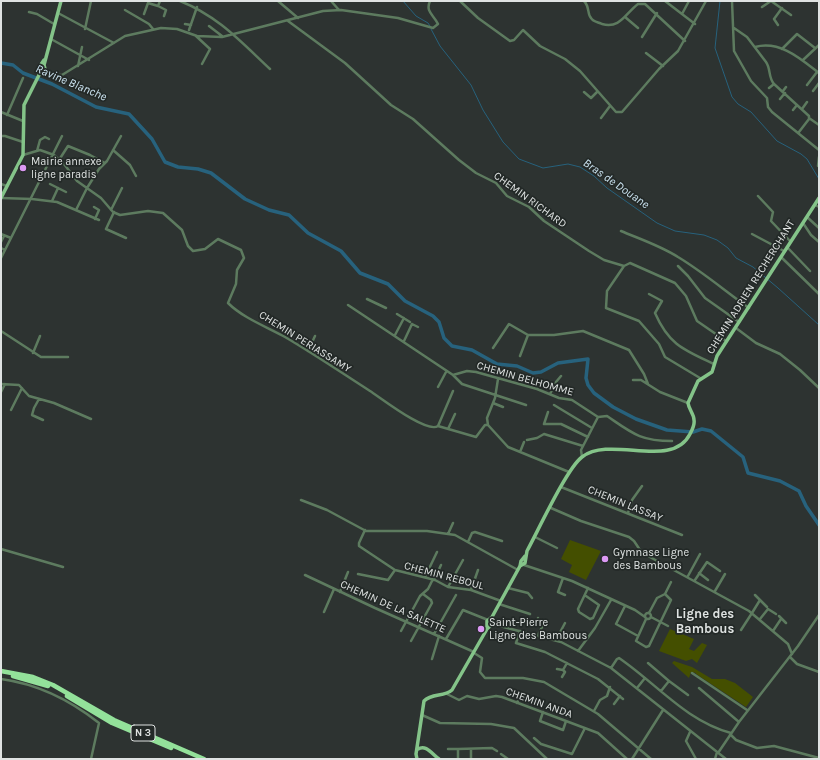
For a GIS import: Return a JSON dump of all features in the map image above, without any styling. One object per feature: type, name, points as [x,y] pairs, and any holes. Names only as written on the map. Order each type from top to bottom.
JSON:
[{"type":"highway","name":"N 3","points":[[1,672],[28,679],[50,687],[112,723],[197,759]]},
{"type":"highway","name":"N 3","points":[[1,672],[33,677],[52,685],[114,720],[204,759]]},
{"type":"main road","points":[[1,198],[24,155],[24,105],[43,68],[44,59],[61,1]]},
{"type":"main road","name":"CHEMIN ADRIEN RECHERCHANT","points":[[688,403],[700,378],[712,372],[714,364],[727,342],[790,241],[803,222],[817,206],[819,198]]},
{"type":"main road","points":[[416,758],[421,714],[426,700],[447,694],[452,690],[522,563],[534,537],[551,508],[569,472],[583,456],[606,449],[664,451],[675,448],[689,436],[693,426],[694,418],[688,403]]},
{"type":"main road","points":[[418,741],[423,747],[427,748],[430,755],[438,758]]},
{"type":"main road","points":[[418,749],[423,747]]},
{"type":"street","points":[[85,28],[91,1]]},
{"type":"street","points":[[158,6],[160,1]]},
{"type":"street","points":[[180,1],[197,7],[218,21],[270,69]]},
{"type":"street","points":[[278,1],[298,18]]},
{"type":"street","points":[[331,1],[339,10]]},
{"type":"street","points":[[60,76],[89,60],[128,35],[153,29],[170,28],[196,36],[222,37],[323,11],[339,10],[394,17],[430,28],[436,27],[438,24],[429,12],[428,6],[430,1]]},
{"type":"street","points":[[460,1],[478,18],[510,41],[514,40],[523,30],[540,46],[556,54],[575,67],[616,112],[622,112],[678,51],[695,24],[706,1]]},
{"type":"street","points":[[584,1],[589,8],[590,17],[595,21],[610,26],[619,24],[640,3],[650,7],[685,41]]},
{"type":"street","points":[[665,1],[695,24]]},
{"type":"street","points":[[682,14],[689,1]]},
{"type":"street","points":[[732,1],[734,51],[751,81],[766,96],[770,110],[799,132],[819,151]]},
{"type":"street","points":[[762,6],[771,1],[791,15]]},
{"type":"street","points":[[141,9],[145,12],[148,3],[158,6],[166,10],[164,16]]},
{"type":"street","points":[[189,30],[197,7]]},
{"type":"street","points":[[778,24],[774,19],[782,8]]},
{"type":"street","points":[[125,10],[153,29]]},
{"type":"street","points":[[29,12],[37,14],[54,24]]},
{"type":"street","points":[[57,13],[114,43]]},
{"type":"street","points":[[642,37],[657,13]]},
{"type":"street","points":[[625,17],[638,28]]},
{"type":"street","name":"CHEMIN RICHARD","points":[[288,21],[345,63],[391,105],[413,119],[459,160],[476,173],[496,183],[507,196],[529,207],[544,221],[604,260],[624,266],[630,263],[675,283],[686,296],[697,321],[727,342]]},
{"type":"street","points":[[186,24],[191,25]]},
{"type":"street","points":[[209,26],[222,37]]},
{"type":"street","points":[[734,28],[747,37],[768,64],[771,79],[775,84],[802,109],[809,118],[819,125]]},
{"type":"street","points":[[782,50],[797,34],[815,48]]},
{"type":"street","points":[[196,36],[210,49],[202,64]]},
{"type":"street","points":[[50,39],[81,54],[89,60]]},
{"type":"street","points":[[755,48],[766,45],[792,52],[818,73],[807,85]]},
{"type":"street","points":[[803,60],[819,45]]},
{"type":"street","points":[[78,66],[82,47]]},
{"type":"street","points":[[646,53],[663,66]]},
{"type":"street","points":[[43,68],[60,76],[63,82]]},
{"type":"street","points":[[7,115],[23,78]]},
{"type":"street","points":[[769,88],[779,81]]},
{"type":"street","points":[[813,91],[819,83]]},
{"type":"street","points":[[780,99],[786,87]]},
{"type":"street","points":[[584,92],[592,99],[597,92]]},
{"type":"street","points":[[802,109],[807,102]]},
{"type":"street","points":[[793,110],[797,105]]},
{"type":"street","points":[[601,118],[610,106]]},
{"type":"street","points":[[1,112],[23,121]]},
{"type":"street","points":[[799,132],[809,118]]},
{"type":"street","points":[[1,136],[24,142]]},
{"type":"street","points":[[1,258],[30,199],[54,155],[62,136]]},
{"type":"street","points":[[76,210],[86,188],[99,169],[105,164],[121,136]]},
{"type":"street","points":[[36,137],[41,139],[45,137],[49,139]]},
{"type":"street","points":[[36,151],[41,139]]},
{"type":"street","points":[[60,160],[68,146],[90,155],[105,164]]},
{"type":"street","points":[[113,150],[130,165],[136,176]]},
{"type":"street","points":[[24,155],[36,151],[44,151],[54,155],[60,160],[75,180],[104,200],[114,212],[106,229],[126,238]]},
{"type":"street","points":[[818,166],[819,157]]},
{"type":"street","points":[[1,184],[7,186]]},
{"type":"street","points":[[50,184],[66,192]]},
{"type":"street","points":[[52,201],[58,188]]},
{"type":"street","points":[[111,210],[122,188]]},
{"type":"street","points":[[758,196],[773,212],[771,221],[790,241]]},
{"type":"street","points":[[1,198],[52,201],[99,220]]},
{"type":"street","points":[[94,207],[98,210],[95,219]]},
{"type":"street","name":"CHEMIN PERIASSAMY","points":[[114,212],[125,216],[148,211],[163,213],[182,230],[188,246],[193,251],[205,249],[218,239],[241,250],[245,256],[237,270],[236,284],[228,303],[243,314],[308,351],[427,427],[432,428],[438,426],[476,437],[484,427],[488,425]]},
{"type":"street","points":[[807,217],[819,228]]},
{"type":"street","points":[[803,222],[811,234],[819,242]]},
{"type":"street","points":[[621,231],[676,256],[698,270],[716,285],[749,308]]},
{"type":"street","points":[[752,234],[784,251]]},
{"type":"street","points":[[1,242],[3,235],[11,238]]},
{"type":"street","points":[[787,247],[810,271]]},
{"type":"street","points":[[1,248],[5,250]]},
{"type":"street","points":[[781,257],[819,294]]},
{"type":"street","points":[[624,266],[607,291],[608,298],[605,307],[644,325],[662,349],[665,357],[700,378]]},
{"type":"street","points":[[678,266],[685,272],[705,298],[740,322]]},
{"type":"street","points":[[649,294],[662,301],[655,313],[662,328],[675,344],[714,364]]},
{"type":"street","points":[[367,299],[386,308]]},
{"type":"street","points":[[348,305],[404,341],[446,372],[453,375],[462,384],[526,405]]},
{"type":"street","points":[[397,314],[410,322]]},
{"type":"street","points":[[395,335],[404,318]]},
{"type":"street","points":[[404,341],[412,324],[418,327]]},
{"type":"street","points":[[493,348],[509,324],[528,335],[585,332],[629,350],[644,374],[648,384]]},
{"type":"street","points":[[736,328],[756,343],[771,349],[783,357],[819,388]]},
{"type":"street","points":[[1,331],[33,353],[47,358],[61,356],[68,357]]},
{"type":"street","points":[[520,356],[528,335]]},
{"type":"street","points":[[33,353],[40,336]]},
{"type":"street","points":[[308,351],[315,336]]},
{"type":"street","name":"CHEMIN BELHOMME","points":[[453,375],[472,371],[574,401],[598,418],[607,416],[626,431],[649,440],[672,441]]},
{"type":"street","points":[[438,387],[446,372]]},
{"type":"street","points":[[550,394],[561,376]]},
{"type":"street","points":[[498,379],[493,403],[487,418],[488,425],[506,446],[569,472]]},
{"type":"street","points":[[633,380],[641,380],[660,392],[688,403]]},
{"type":"street","points":[[1,384],[16,384],[22,388],[26,394],[91,419]]},
{"type":"street","points":[[1,392],[6,384]]},
{"type":"street","points":[[11,410],[22,388]]},
{"type":"street","points":[[438,426],[453,391]]},
{"type":"street","points":[[40,399],[34,408],[32,415],[43,420]]},
{"type":"street","points":[[493,403],[503,407]]},
{"type":"street","points":[[554,405],[592,428]]},
{"type":"street","points":[[548,412],[544,424],[561,424],[588,437]]},
{"type":"street","points":[[448,429],[455,414]]},
{"type":"street","points":[[583,456],[582,447],[598,418]]},
{"type":"street","points":[[520,452],[526,441],[544,434],[582,447]]},
{"type":"street","points":[[628,513],[632,500],[642,486]]},
{"type":"street","name":"CHEMIN LASSAY","points":[[561,487],[682,535]]},
{"type":"street","points":[[300,500],[327,510],[365,530],[428,531],[457,536],[468,542],[522,563],[528,567],[588,588],[668,626]]},
{"type":"street","points":[[551,508],[581,521],[633,539],[640,550],[648,556],[688,576],[752,613],[789,645],[791,656],[797,664],[819,672]]},
{"type":"street","points":[[448,534],[453,523]]},
{"type":"street","name":"CHEMIN REBOUL","points":[[365,530],[359,543],[360,546],[395,570],[434,579],[448,587],[471,590],[530,614]]},
{"type":"street","points":[[468,542],[472,533],[475,532],[502,541]]},
{"type":"street","points":[[534,537],[557,548]]},
{"type":"street","points":[[1,549],[63,566]]},
{"type":"street","points":[[425,577],[437,552]]},
{"type":"street","points":[[688,576],[700,554]]},
{"type":"street","points":[[448,587],[463,560]]},
{"type":"street","points":[[695,580],[707,562],[720,571]]},
{"type":"street","points":[[401,631],[423,594],[428,589],[441,565]]},
{"type":"street","points":[[358,574],[388,580],[395,570]]},
{"type":"street","points":[[471,590],[478,570]]},
{"type":"street","points":[[340,592],[348,572]]},
{"type":"street","points":[[699,573],[708,580]]},
{"type":"street","points":[[715,591],[725,574]]},
{"type":"street","name":"CHEMIN DE LA SALETTE","points":[[306,575],[340,592],[474,652]]},
{"type":"street","points":[[563,578],[558,592],[565,595]]},
{"type":"street","points":[[665,594],[671,599],[649,646],[638,644],[636,641],[646,616],[657,598],[665,594],[671,582]]},
{"type":"street","points":[[508,588],[528,593],[532,598]]},
{"type":"street","points":[[586,596],[599,605],[592,618],[579,612],[578,609],[586,596],[588,588]]},
{"type":"street","points":[[324,612],[334,589]]},
{"type":"street","points":[[411,641],[432,603],[423,594]]},
{"type":"street","points":[[434,634],[456,595]]},
{"type":"street","points":[[755,595],[767,607]]},
{"type":"street","points":[[578,651],[594,630],[612,600]]},
{"type":"street","points":[[741,630],[760,600]]},
{"type":"street","points":[[625,606],[616,624],[638,636]]},
{"type":"street","points":[[760,620],[768,609],[779,616],[786,623]]},
{"type":"street","points":[[446,639],[463,610],[489,623],[556,640],[611,668],[726,759]]},
{"type":"street","points":[[715,759],[747,710],[791,656],[819,615]]},
{"type":"street","points":[[773,631],[779,616]]},
{"type":"street","points":[[538,618],[538,621],[543,625],[538,635]]},
{"type":"street","points":[[556,640],[565,623]]},
{"type":"street","points":[[520,631],[516,643],[545,652],[604,682],[623,699]]},
{"type":"street","points":[[432,659],[439,636]]},
{"type":"street","points":[[474,652],[482,658],[480,672],[485,678],[518,677],[540,680],[594,711],[651,759]]},
{"type":"street","points":[[611,668],[619,658],[693,717],[716,729],[731,734],[736,740],[757,748],[774,746],[810,758],[819,758]]},
{"type":"street","points":[[562,677],[565,672],[563,670],[567,663]]},
{"type":"street","points":[[648,663],[688,695]]},
{"type":"street","points":[[557,669],[563,670]]},
{"type":"street","points":[[692,673],[747,710]]},
{"type":"street","points":[[637,688],[645,678]]},
{"type":"street","points":[[1,679],[31,685],[51,692],[99,723],[91,759]]},
{"type":"street","points":[[660,691],[669,681]]},
{"type":"street","points":[[594,711],[600,700],[607,696],[610,688]]},
{"type":"street","points":[[700,688],[739,722]]},
{"type":"street","name":"CHEMIN ANDA","points":[[447,694],[459,700],[467,696],[478,699],[496,696],[542,712],[603,736],[627,759]]},
{"type":"street","points":[[517,703],[520,696],[534,701]]},
{"type":"street","points":[[614,704],[620,696]]},
{"type":"street","points":[[524,706],[527,698]]},
{"type":"street","points":[[632,759],[663,710]]},
{"type":"street","points":[[542,712],[540,721],[563,730],[566,721]]},
{"type":"street","points":[[421,714],[440,723],[491,724],[514,728],[547,759]]},
{"type":"street","points":[[534,738],[547,746],[572,754],[585,728]]},
{"type":"street","points":[[690,732],[686,741],[696,759]]},
{"type":"street","points":[[448,749],[492,748],[497,751]]},
{"type":"street","points":[[458,749],[458,759]]},
{"type":"street","points":[[471,749],[471,759]]},
{"type":"street","points":[[501,754],[508,759]]},
{"type":"green space","points":[[570,540],[601,551],[586,580],[569,572],[572,565],[561,559]]},
{"type":"green space","points":[[670,629],[694,639],[689,649],[694,651],[702,643],[707,645],[697,663],[692,659],[686,661],[659,651]]},
{"type":"green space","points":[[674,661],[692,667],[712,679],[725,679],[735,683],[753,697],[746,707],[696,673],[691,672],[689,678],[672,663]]},
{"type":"waterway","name":"Bras de Douane","points":[[403,1],[416,16],[428,23],[430,26]]},
{"type":"waterway","points":[[720,1],[715,48],[732,97],[738,104],[751,112],[777,141],[801,154],[807,159],[819,179]]},
{"type":"waterway","name":"Bras de Douane","points":[[431,29],[440,46],[471,85],[483,110],[503,142],[519,159],[543,168],[568,164],[580,167],[657,223],[675,231],[704,235],[717,240],[728,248],[736,258],[753,267],[819,325]]},
{"type":"waterway","name":"Ravine Blanche","points":[[1,63],[13,65],[23,73],[52,84],[96,107],[129,114],[152,139],[165,162],[178,167],[198,169],[211,173],[245,199],[269,210],[289,215],[308,233],[341,251],[360,273],[388,284],[405,301],[433,316],[439,322],[444,338],[452,346],[472,350],[497,364],[517,366],[533,373],[541,372],[558,363],[588,359],[586,378],[588,385],[594,393],[613,407],[636,419],[667,430],[693,432],[702,429],[711,431],[743,457],[748,473],[780,481],[799,491],[806,506],[819,525]]},
{"type":"place","name":"Mairie annexe ligne paradis","points":[[23,168]]},
{"type":"place","name":"Gymnase Ligne des Bambous","points":[[605,559]]},
{"type":"place","name":"Saint-Pierre Ligne des Bambous","points":[[481,629]]},
{"type":"district","name":"Ligne des Bambous","points":[[705,622]]}]
